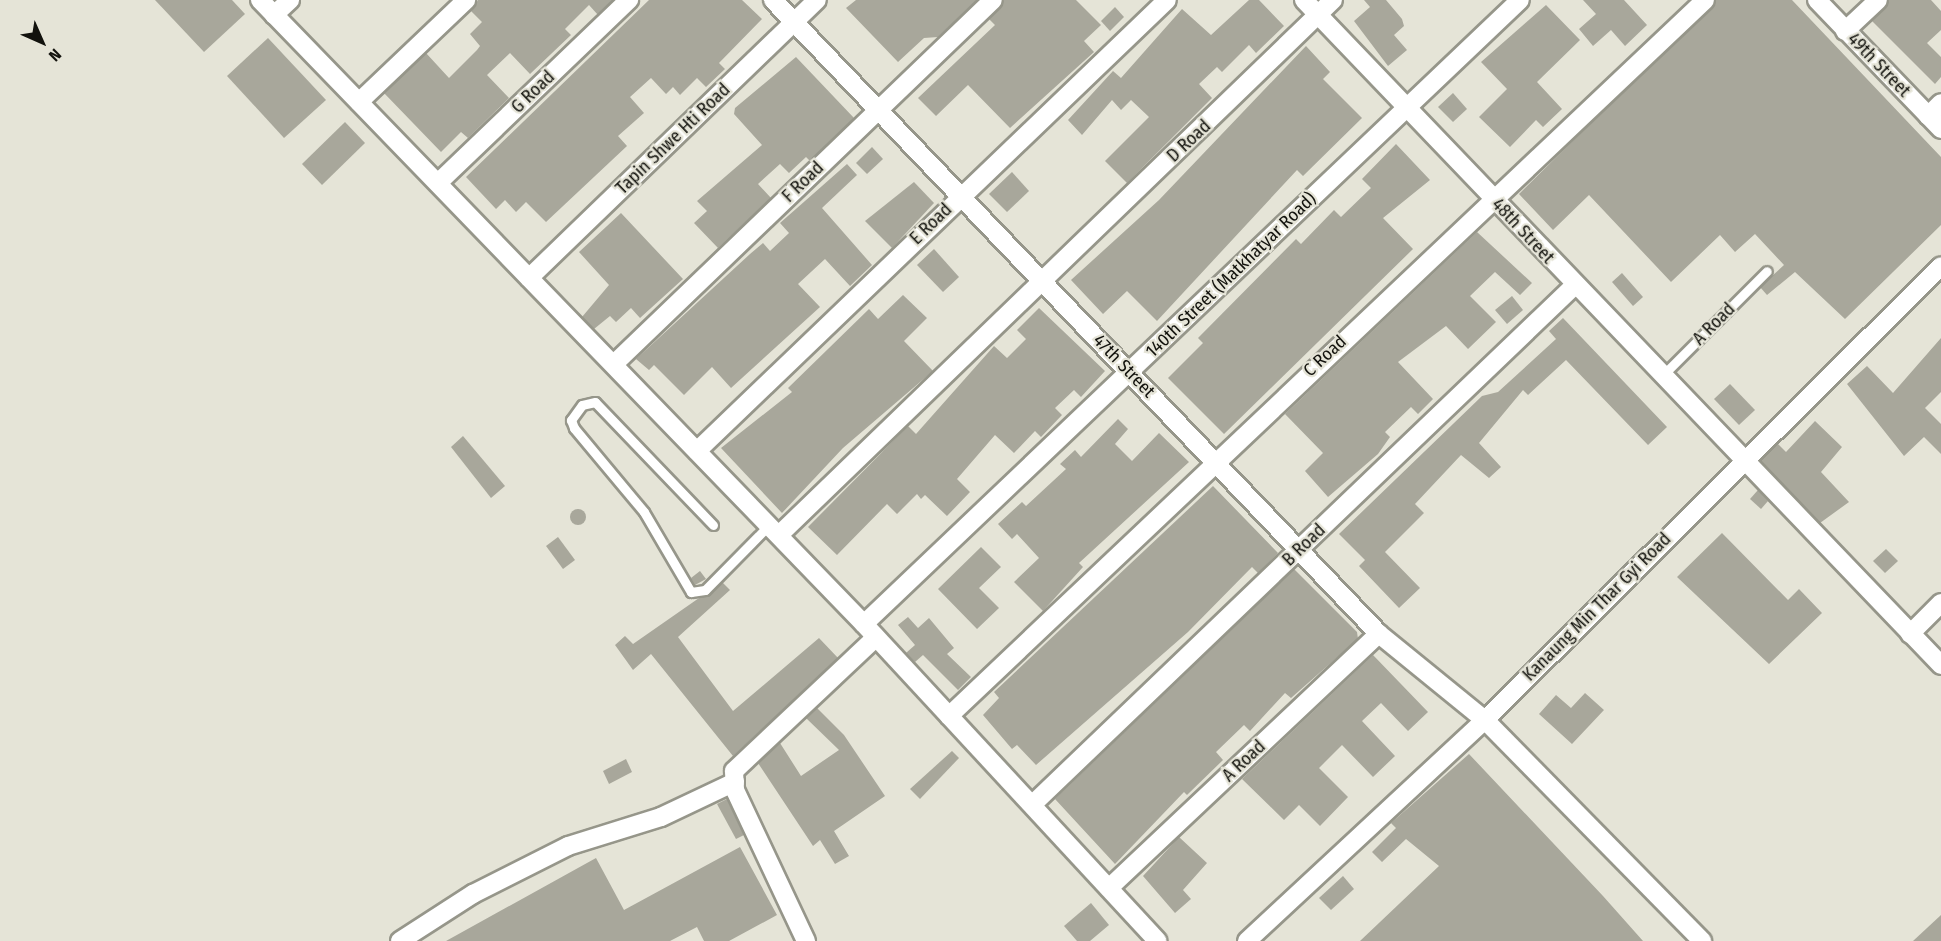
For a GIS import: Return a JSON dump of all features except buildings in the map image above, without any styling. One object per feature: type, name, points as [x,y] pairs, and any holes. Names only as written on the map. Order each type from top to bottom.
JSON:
[{"type":"street","points":[[260,0],[774,530],[1033,804],[1158,941]]},
{"type":"street","points":[[274,15],[290,0]]},
{"type":"street","points":[[359,102],[466,0]]},
{"type":"street","name":"G Road","points":[[438,183],[629,0]]},
{"type":"street","name":"47th Street","points":[[773,0],[1042,279],[1378,634],[1485,720],[1702,941]]},
{"type":"street","name":"Tapin Shwe Hti Road","points":[[530,278],[817,0]]},
{"type":"street","name":"F Road","points":[[614,364],[993,0]]},
{"type":"street","name":"E Road","points":[[697,451],[961,195],[1167,0]]},
{"type":"street","name":"48th Street","points":[[1304,0],[1743,462],[1941,665]]},
{"type":"street","name":"D Road","points":[[774,530],[1042,279],[1333,0]]},
{"type":"street","name":"140th Street (Matkhatyar Road)","points":[[735,782],[734,771],[870,631],[1130,372],[1520,0]]},
{"type":"street","name":"C Road","points":[[949,716],[1214,460],[1704,0]]},
{"type":"street","name":"49th Street","points":[[1817,0],[1845,31],[1934,109],[1941,129]]},
{"type":"street","points":[[1845,31],[1878,0]]},
{"type":"street","name":"Kanaung Min Thar Gyi Road","points":[[1247,941],[1485,720],[1941,266]]},
{"type":"street","name":"B Road","points":[[1033,804],[1575,285]]},
{"type":"street","points":[[1910,634],[1941,603]]},
{"type":"street","name":"A Road","points":[[1109,888],[1378,634]]},
{"type":"street","points":[[400,941],[472,894],[568,846],[661,817],[735,782],[806,941]]},
{"type":"lane","name":"A Road","points":[[1662,376],[1767,271]]},
{"type":"lane","points":[[713,525],[595,402],[582,405],[571,420],[574,428],[644,512],[691,592],[705,590],[774,530]]}]
